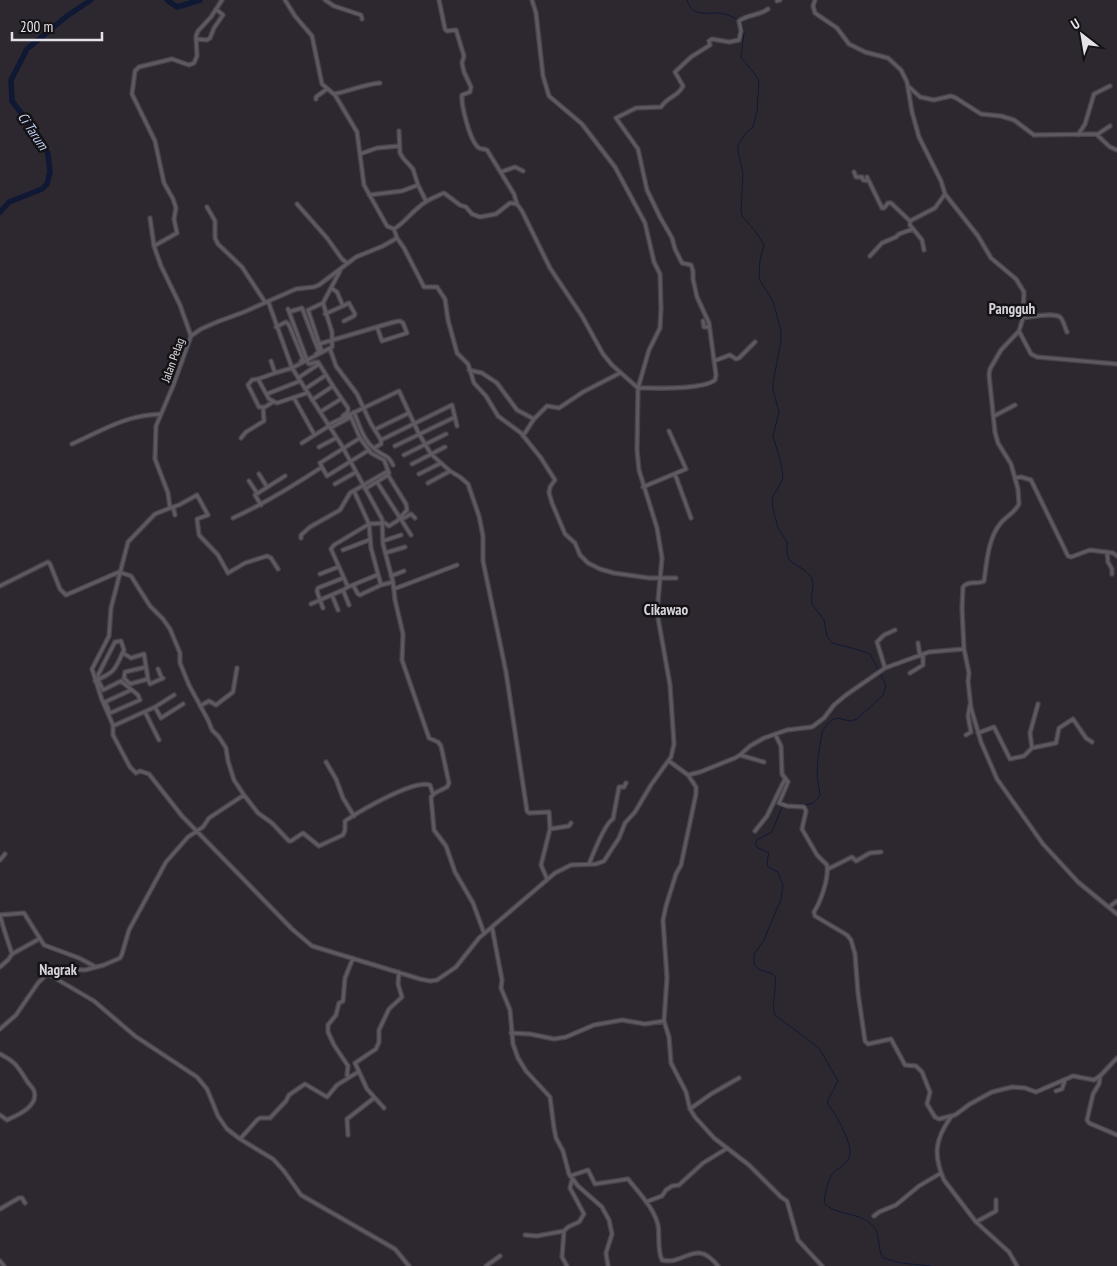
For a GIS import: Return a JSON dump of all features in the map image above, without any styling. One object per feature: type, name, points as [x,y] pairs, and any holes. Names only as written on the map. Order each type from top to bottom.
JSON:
[{"type":"street","points":[[154,246],[176,233],[174,219],[176,208],[164,183],[155,141],[132,94],[136,71],[140,67],[172,59],[189,65],[194,63],[198,31],[222,0]]},
{"type":"street","points":[[285,0],[295,16],[312,36],[322,84],[334,94],[357,132],[364,182],[369,195],[386,225],[394,229],[424,287],[436,287],[444,297],[456,351],[468,364],[474,383],[486,396],[498,416],[515,427],[541,458],[555,480],[550,487],[549,495],[565,534],[575,543],[582,558],[596,567],[614,573],[676,578]]},
{"type":"street","points":[[324,0],[334,6],[362,15],[362,19]]},
{"type":"street","points":[[439,0],[445,29],[456,30],[464,56],[462,63],[464,73],[471,87],[470,92],[462,95],[461,102],[474,142],[479,148],[486,149],[501,172],[514,194],[517,204],[550,268],[582,316],[603,354],[620,373],[638,388],[675,388],[710,383],[715,378],[714,362],[707,317],[697,297],[691,265],[682,263],[677,255],[672,238],[647,190],[638,149],[616,118],[636,108],[661,107],[666,100],[682,89],[683,86],[675,71],[690,57],[710,45],[712,39],[729,42],[739,40],[741,31],[739,21],[745,17],[763,13],[768,9]]},
{"type":"street","points":[[97,680],[113,673],[124,650],[120,642],[114,642],[97,680],[113,726],[113,735],[132,769],[136,773],[140,771],[149,774],[177,810],[292,929],[309,944],[424,980],[437,980],[456,967],[478,938],[547,879],[568,866],[599,863],[606,859],[620,836],[625,823],[635,812],[651,785],[669,761],[674,744],[670,685],[657,612],[662,558],[659,536],[639,470],[638,450],[638,388],[649,350],[660,328],[660,274],[654,262],[646,225],[615,167],[582,124],[549,96],[544,76],[536,13],[532,0]]},
{"type":"street","points":[[815,0],[813,8],[816,14],[834,26],[847,43],[864,52],[888,58],[901,70],[908,86],[912,112],[919,137],[941,181],[945,194],[978,236],[991,258],[1016,279],[1024,297],[1023,318],[1019,331],[1001,350],[989,371],[998,443],[1011,464],[1019,504],[1012,514],[1001,522],[992,535],[984,581],[968,584],[963,588],[964,649],[969,673],[968,681],[971,702],[978,733],[997,779],[1036,836],[1078,882],[1117,914]]},
{"type":"street","points":[[196,39],[206,40],[210,38],[223,14],[216,9]]},
{"type":"street","points":[[334,94],[360,88],[368,84],[380,83]]},
{"type":"street","points":[[908,86],[920,97],[934,100],[951,96],[981,114],[1001,116],[1014,120],[1034,135],[1097,134],[1110,126]]},
{"type":"street","points":[[1078,135],[1085,124],[1093,96],[1110,86]]},
{"type":"street","points":[[316,99],[327,88]]},
{"type":"street","points":[[398,131],[399,146],[403,158],[413,169],[426,201]]},
{"type":"street","points":[[1097,134],[1115,149],[1117,145]]},
{"type":"street","points":[[360,154],[377,148],[399,146]]},
{"type":"street","points":[[501,172],[515,167],[523,171]]},
{"type":"street","points":[[854,172],[856,177],[862,177],[864,180],[868,179],[882,208],[890,203],[910,221],[913,229],[922,240],[924,250]]},
{"type":"street","points":[[369,195],[402,192],[418,185]]},
{"type":"street","points":[[394,229],[426,201],[444,193],[460,205],[466,207],[472,214],[484,218],[496,214],[510,203],[517,204]]},
{"type":"street","points":[[910,221],[935,208],[945,194]]},
{"type":"street","points":[[297,204],[347,263]]},
{"type":"street","points":[[207,207],[215,221],[218,244],[242,267],[266,302],[292,367],[343,449],[380,516],[385,553],[393,582],[403,634],[403,663],[429,738],[438,742],[441,746],[448,774],[448,786],[433,794]]},
{"type":"street","points":[[150,218],[154,246],[161,266],[180,305],[191,336]]},
{"type":"street","points":[[870,256],[882,243],[913,229]]},
{"type":"street","name":"Jalan Pelag","points":[[175,515],[155,459],[156,426],[176,380],[191,336],[209,325],[296,289],[314,288],[347,263],[397,238]]},
{"type":"street","points":[[322,352],[308,310],[323,303],[342,268]]},
{"type":"street","points":[[331,288],[337,292],[343,306]]},
{"type":"street","points":[[307,359],[333,346],[332,332],[323,303]]},
{"type":"street","points":[[325,314],[349,303],[355,314],[344,321]]},
{"type":"street","points":[[263,407],[259,406],[248,385],[252,380],[292,367],[307,359],[319,352],[301,307],[289,310],[307,359],[309,364],[316,362],[319,364],[348,410],[341,418]]},
{"type":"street","points":[[1023,318],[1049,315],[1058,316],[1067,332]]},
{"type":"street","points":[[319,344],[400,321],[403,323],[406,332],[403,336],[404,341]]},
{"type":"street","points":[[703,321],[704,327],[709,327]]},
{"type":"street","points":[[276,327],[288,323],[302,357],[302,360],[292,367]]},
{"type":"street","points":[[377,327],[382,341],[403,336]]},
{"type":"street","points":[[1019,331],[1031,354],[1037,358],[1117,364]]},
{"type":"street","points":[[714,362],[730,355],[736,359],[739,358],[754,342]]},
{"type":"street","points":[[330,349],[336,366],[354,388],[371,424],[382,441],[374,448]]},
{"type":"street","points":[[271,361],[275,373]]},
{"type":"street","points":[[267,394],[299,380],[319,364]]},
{"type":"street","points":[[469,370],[482,373],[497,383],[517,410],[534,419]]},
{"type":"street","points":[[523,436],[534,419],[547,406],[559,408],[583,392],[620,373]]},
{"type":"street","points":[[263,407],[273,402],[281,403],[294,398],[326,375]]},
{"type":"street","points":[[258,379],[273,402]]},
{"type":"street","points":[[312,400],[333,386]]},
{"type":"street","points":[[329,426],[341,418],[364,409],[399,391],[419,434],[431,454],[468,484],[479,516],[483,536],[487,585],[506,672],[527,811],[529,813],[549,812],[550,828],[542,865],[547,879]]},
{"type":"street","points":[[294,398],[314,434]]},
{"type":"street","points":[[320,412],[341,399]]},
{"type":"street","points":[[383,439],[452,405],[457,426]]},
{"type":"street","points":[[994,416],[1015,405]]},
{"type":"street","points":[[241,438],[245,433],[264,421],[263,407]]},
{"type":"street","points":[[354,412],[364,436],[374,448],[387,456],[393,465]]},
{"type":"street","points":[[376,429],[409,413]]},
{"type":"street","points":[[72,444],[131,417],[143,414],[161,414]]},
{"type":"street","points":[[395,446],[455,416]]},
{"type":"street","points":[[302,442],[329,426],[350,417],[360,438],[369,450],[384,460],[388,473],[408,507],[401,519]]},
{"type":"street","points":[[643,486],[686,469],[669,431]]},
{"type":"street","points":[[404,455],[446,434]]},
{"type":"street","points":[[319,447],[336,438]]},
{"type":"street","points":[[360,438],[320,463],[327,476],[369,450]]},
{"type":"street","points":[[412,464],[446,447]]},
{"type":"street","points":[[419,474],[441,462]]},
{"type":"street","points":[[233,518],[261,505],[322,467]]},
{"type":"street","points":[[428,483],[450,471]]},
{"type":"street","points":[[335,484],[356,472]]},
{"type":"street","points":[[301,538],[302,533],[310,527],[340,510],[347,496],[354,491],[377,482],[388,473]]},
{"type":"street","points":[[364,488],[388,473]]},
{"type":"street","points":[[259,474],[267,487]]},
{"type":"street","points":[[675,474],[691,518]]},
{"type":"street","points":[[257,494],[285,476]]},
{"type":"street","points":[[1015,478],[1021,477],[1031,480],[1068,556],[1071,557],[1090,550],[1113,553],[1117,556]]},
{"type":"street","points":[[249,482],[257,494],[255,495],[261,505]]},
{"type":"street","points":[[377,482],[411,535]]},
{"type":"street","points":[[354,491],[369,524],[369,540],[381,585]]},
{"type":"street","points":[[109,713],[140,700],[138,695],[121,681],[103,690],[92,670],[109,636],[111,608],[129,540],[155,514],[197,496],[208,515],[198,518],[199,535],[218,555],[228,573],[245,563],[267,556],[271,558],[278,569]]},
{"type":"street","points":[[348,586],[331,551],[334,545],[369,524],[386,523],[390,526],[411,514],[415,518]]},
{"type":"street","points":[[383,541],[401,535]]},
{"type":"street","points":[[343,550],[369,540]]},
{"type":"street","points":[[385,553],[405,547]]},
{"type":"street","points":[[1107,552],[1112,574]]},
{"type":"street","points":[[0,586],[48,562],[60,590],[66,595],[119,572],[131,576],[150,606],[163,618],[170,629],[181,654],[181,665],[200,706],[212,730],[226,748],[234,780],[258,813],[272,823],[290,841],[304,833],[317,846],[322,846],[343,835],[345,822],[382,799],[414,787],[430,784],[433,794],[431,798],[434,830],[446,846],[455,872],[473,903],[484,933]]},
{"type":"street","points":[[394,589],[457,565]]},
{"type":"street","points":[[320,574],[338,567]]},
{"type":"street","points":[[391,576],[404,572]]},
{"type":"street","points":[[311,604],[348,586],[377,575]]},
{"type":"street","points":[[322,608],[316,591],[318,588],[343,578]]},
{"type":"street","points":[[354,585],[360,595],[381,585],[393,582]]},
{"type":"street","points":[[343,590],[349,604]]},
{"type":"street","points":[[332,595],[338,610]]},
{"type":"street","points":[[885,668],[878,642],[895,630]]},
{"type":"street","points":[[910,673],[923,665],[918,643]]},
{"type":"street","points":[[688,775],[700,772],[740,755],[757,741],[775,734],[787,730],[812,727],[824,718],[834,705],[846,695],[885,668],[921,655],[942,650],[964,649]]},
{"type":"street","points":[[123,653],[131,658],[144,654],[150,684],[162,679],[158,670]]},
{"type":"street","points":[[146,667],[125,672],[124,678],[130,684],[148,679]]},
{"type":"street","points":[[200,706],[210,701],[216,705],[233,692],[237,668]]},
{"type":"street","points":[[109,713],[105,702],[131,690]]},
{"type":"street","points":[[113,726],[155,707],[174,695]]},
{"type":"street","points":[[966,735],[971,732],[968,716],[971,702]]},
{"type":"street","points":[[155,707],[162,718],[183,704]]},
{"type":"street","points":[[1032,748],[1030,733],[1038,704]]},
{"type":"street","points":[[144,712],[159,740]]},
{"type":"street","points":[[978,733],[994,727],[1010,759],[1024,756],[1032,748],[1056,743],[1059,728],[1073,719],[1086,738],[1092,742]]},
{"type":"street","points":[[775,734],[780,746],[782,774],[788,784],[779,801],[780,804],[787,806],[804,807],[806,811],[802,829],[817,855],[827,865],[828,869],[823,892],[814,912],[815,916],[847,935],[852,944],[865,1041],[868,1044],[890,1038],[905,1065],[916,1066],[922,1072],[930,1092],[927,1104],[935,1117],[939,1119],[952,1117],[992,1092],[1012,1088],[1024,1088],[1036,1092],[1073,1076],[1082,1076],[1092,1080],[1100,1076],[1117,1058]]},
{"type":"street","points":[[740,755],[764,762]]},
{"type":"street","points":[[669,761],[688,775],[696,787],[682,864],[676,874],[663,920],[668,978],[664,1022],[670,1042],[671,1063],[686,1092],[690,1109],[695,1117],[726,1149],[755,1170],[787,1202],[798,1240],[822,1266]]},
{"type":"street","points":[[326,762],[354,816]]},
{"type":"street","points":[[755,831],[767,816],[785,779]]},
{"type":"street","points":[[589,864],[597,843],[609,821],[613,820],[620,787],[624,787],[626,783]]},
{"type":"street","points":[[0,1029],[16,1015],[38,983],[48,974],[56,970],[85,970],[94,966],[108,964],[121,956],[129,930],[166,862],[188,837],[204,826],[208,818],[244,795]]},
{"type":"street","points":[[550,828],[567,827],[572,824]]},
{"type":"street","points":[[828,869],[848,858],[852,857],[856,861],[870,853],[881,852]]},
{"type":"street","points":[[0,860],[5,854]]},
{"type":"street","points":[[1109,907],[1117,901]]},
{"type":"street","points":[[12,954],[0,915],[24,913],[44,945],[94,966]]},
{"type":"street","points":[[492,926],[502,980],[501,988],[510,1010],[513,1044],[526,1071],[550,1097],[556,1138],[563,1151],[571,1178],[570,1188],[584,1214],[579,1222],[568,1227],[564,1232],[562,1258],[567,1266]]},
{"type":"street","points":[[0,967],[12,954],[39,939]]},
{"type":"street","points":[[349,1078],[347,1075],[348,1066],[332,1042],[328,1029],[329,1023],[336,1015],[339,1003],[343,1001],[345,978],[353,958]]},
{"type":"street","points":[[384,1108],[367,1089],[355,1063],[376,1048],[379,1030],[389,1009],[402,997],[398,984],[399,972]]},
{"type":"street","points":[[48,974],[94,1001],[135,1036],[197,1077],[207,1089],[227,1129],[273,1159],[303,1197],[395,1249],[409,1266]]},
{"type":"street","points":[[511,1033],[530,1034],[554,1039],[594,1025],[622,1020],[645,1024],[664,1022]]},
{"type":"street","points":[[0,1054],[16,1063],[33,1088],[34,1095],[32,1103],[28,1108],[7,1120],[0,1116]]},
{"type":"street","points":[[240,1139],[257,1120],[262,1118],[269,1119],[286,1101],[289,1095],[306,1084],[326,1098],[337,1085],[358,1072]]},
{"type":"street","points":[[1100,1076],[1088,1120],[1089,1123],[1117,1135]]},
{"type":"street","points":[[690,1109],[739,1078]]},
{"type":"street","points":[[1056,1091],[1062,1089],[1065,1079]]},
{"type":"street","points":[[348,1135],[347,1119],[374,1098]]},
{"type":"street","points":[[952,1117],[941,1133],[936,1152],[944,1180],[976,1222],[1009,1252],[1017,1266]]},
{"type":"street","points":[[646,1202],[662,1196],[666,1189],[672,1186],[678,1186],[703,1163],[726,1149]]},
{"type":"street","points":[[571,1178],[588,1170],[595,1184],[628,1179],[646,1202],[658,1224],[662,1260],[668,1261],[689,1255],[704,1254],[709,1256],[718,1266]]},
{"type":"street","points":[[874,1216],[896,1205],[918,1186],[941,1173]]},
{"type":"street","points":[[571,1178],[602,1207],[609,1220],[612,1234],[606,1253],[608,1266]]},
{"type":"street","points":[[0,1209],[19,1198],[22,1198],[25,1203]]},
{"type":"street","points":[[976,1222],[996,1211],[996,1200]]},
{"type":"street","points":[[525,1235],[537,1236],[564,1232]]},
{"type":"street","points":[[486,1266],[500,1256]]},
{"type":"street","points":[[0,1261],[4,1266]]},
{"type":"street","points":[[1012,1266],[1016,1262]]},
{"type":"waterway","name":"Ci Tarum","points":[[0,212],[9,202],[42,189],[47,184],[50,172],[48,154],[41,139],[12,101],[11,80],[27,49],[67,16],[91,0]]},
{"type":"waterway","name":"Ci Tarum","points":[[167,0],[177,7],[200,0]]},
{"type":"waterway","points":[[687,0],[692,9],[698,13],[723,14],[742,22],[744,33],[741,57],[759,81],[757,111],[753,127],[745,134],[738,145],[738,151],[743,173],[742,216],[764,245],[760,260],[759,279],[773,301],[781,331],[781,341],[773,383],[779,412],[773,436],[783,477],[772,498],[778,528],[787,542],[787,554],[790,561],[806,571],[813,582],[812,604],[824,620],[827,636],[832,643],[870,654],[886,685],[883,695],[857,719],[850,721],[837,718],[825,727],[822,733],[818,758],[817,774],[820,795],[811,804],[798,805]]},
{"type":"waterway","points":[[792,805],[786,804],[781,809],[772,832],[757,840],[755,844],[758,848],[769,853],[768,867],[778,872],[783,885],[781,899],[764,940],[754,954],[754,964],[759,969],[775,976],[775,1015],[819,1048],[838,1081],[827,1102],[844,1130],[850,1147],[850,1154],[847,1162],[831,1175],[824,1203],[835,1210],[862,1218],[874,1227],[878,1234],[880,1251],[883,1258],[901,1263],[931,1266]]},
{"type":"district","name":"Pangguh","points":[[1012,309]]},
{"type":"district","name":"Cikawao","points":[[666,610]]},
{"type":"district","name":"Nagrak","points":[[58,970]]}]
